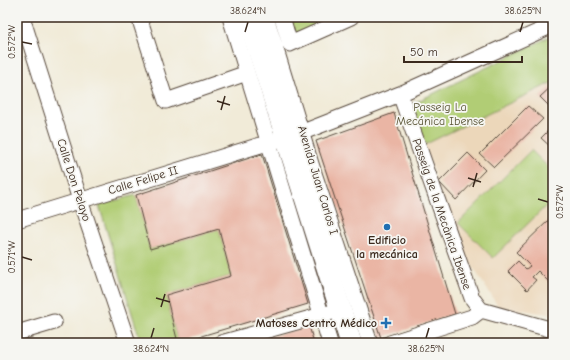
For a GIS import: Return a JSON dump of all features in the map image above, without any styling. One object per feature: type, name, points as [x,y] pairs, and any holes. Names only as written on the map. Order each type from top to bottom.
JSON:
[{"type":"main road","name":"Avenida Juan Carlos I","points":[[248,17],[286,137],[330,312],[351,343]]},
{"type":"street","points":[[139,17],[166,101],[247,73]]},
{"type":"street","name":"Avenida Juan Carlos I","points":[[230,17],[247,73],[286,137],[311,164],[370,343]]},
{"type":"street","name":"Avenida Juan Carlos I","points":[[266,17],[286,137]]},
{"type":"street","points":[[282,17],[290,44],[351,17]]},
{"type":"street","name":"Calle Don Pelayo","points":[[27,18],[80,200],[128,343]]},
{"type":"street","name":"Calle Felipe II","points":[[17,220],[286,137],[400,94],[553,25]]},
{"type":"street","name":"Passeig de la Mecànica Ibense","points":[[400,94],[472,298],[480,310]]},
{"type":"street","points":[[390,343],[472,317],[480,310],[553,330]]},
{"type":"street","points":[[221,343],[330,312]]},
{"type":"street","name":"Avenida Juan Carlos I","points":[[330,312],[330,343]]},
{"type":"street","points":[[17,333],[54,322]]},
{"type":"shaded area","points":[[552,83],[553,315],[498,306],[458,244],[424,145]]},
{"type":"green space","points":[[282,17],[351,17],[290,44]]},
{"type":"green space","name":"Passeig La Mecánica Ibense","points":[[553,35],[553,84],[551,83],[424,145],[410,105]]},
{"type":"green space","points":[[531,150],[553,172],[553,199],[493,258],[458,223]]},
{"type":"green space","points":[[136,195],[150,249],[219,229],[231,276],[166,295],[178,343],[141,343],[99,205]]},
{"type":"building","points":[[553,85],[553,110],[540,97]]},
{"type":"building","points":[[528,106],[543,119],[494,167],[480,154]]},
{"type":"building","name":"Edificio la mecánica","points":[[394,113],[455,314],[381,338],[316,141]]},
{"type":"building","points":[[553,126],[553,149],[541,138]]},
{"type":"building","points":[[468,153],[485,170],[456,200],[439,182]]},
{"type":"building","points":[[262,154],[308,304],[178,343],[166,295],[231,276],[219,229],[150,249],[136,195]]},
{"type":"building","points":[[553,216],[553,282],[551,284],[538,271],[532,277],[536,280],[527,290],[508,271],[518,261],[526,269],[530,266],[516,252]]},
{"type":"building","points":[[309,326],[314,343],[249,343]]},
{"type":"place","name":"Edificio la mecánica","points":[[387,227]]},
{"type":"place","name":"Matoses Centro Médico","points":[[386,323]]}]
